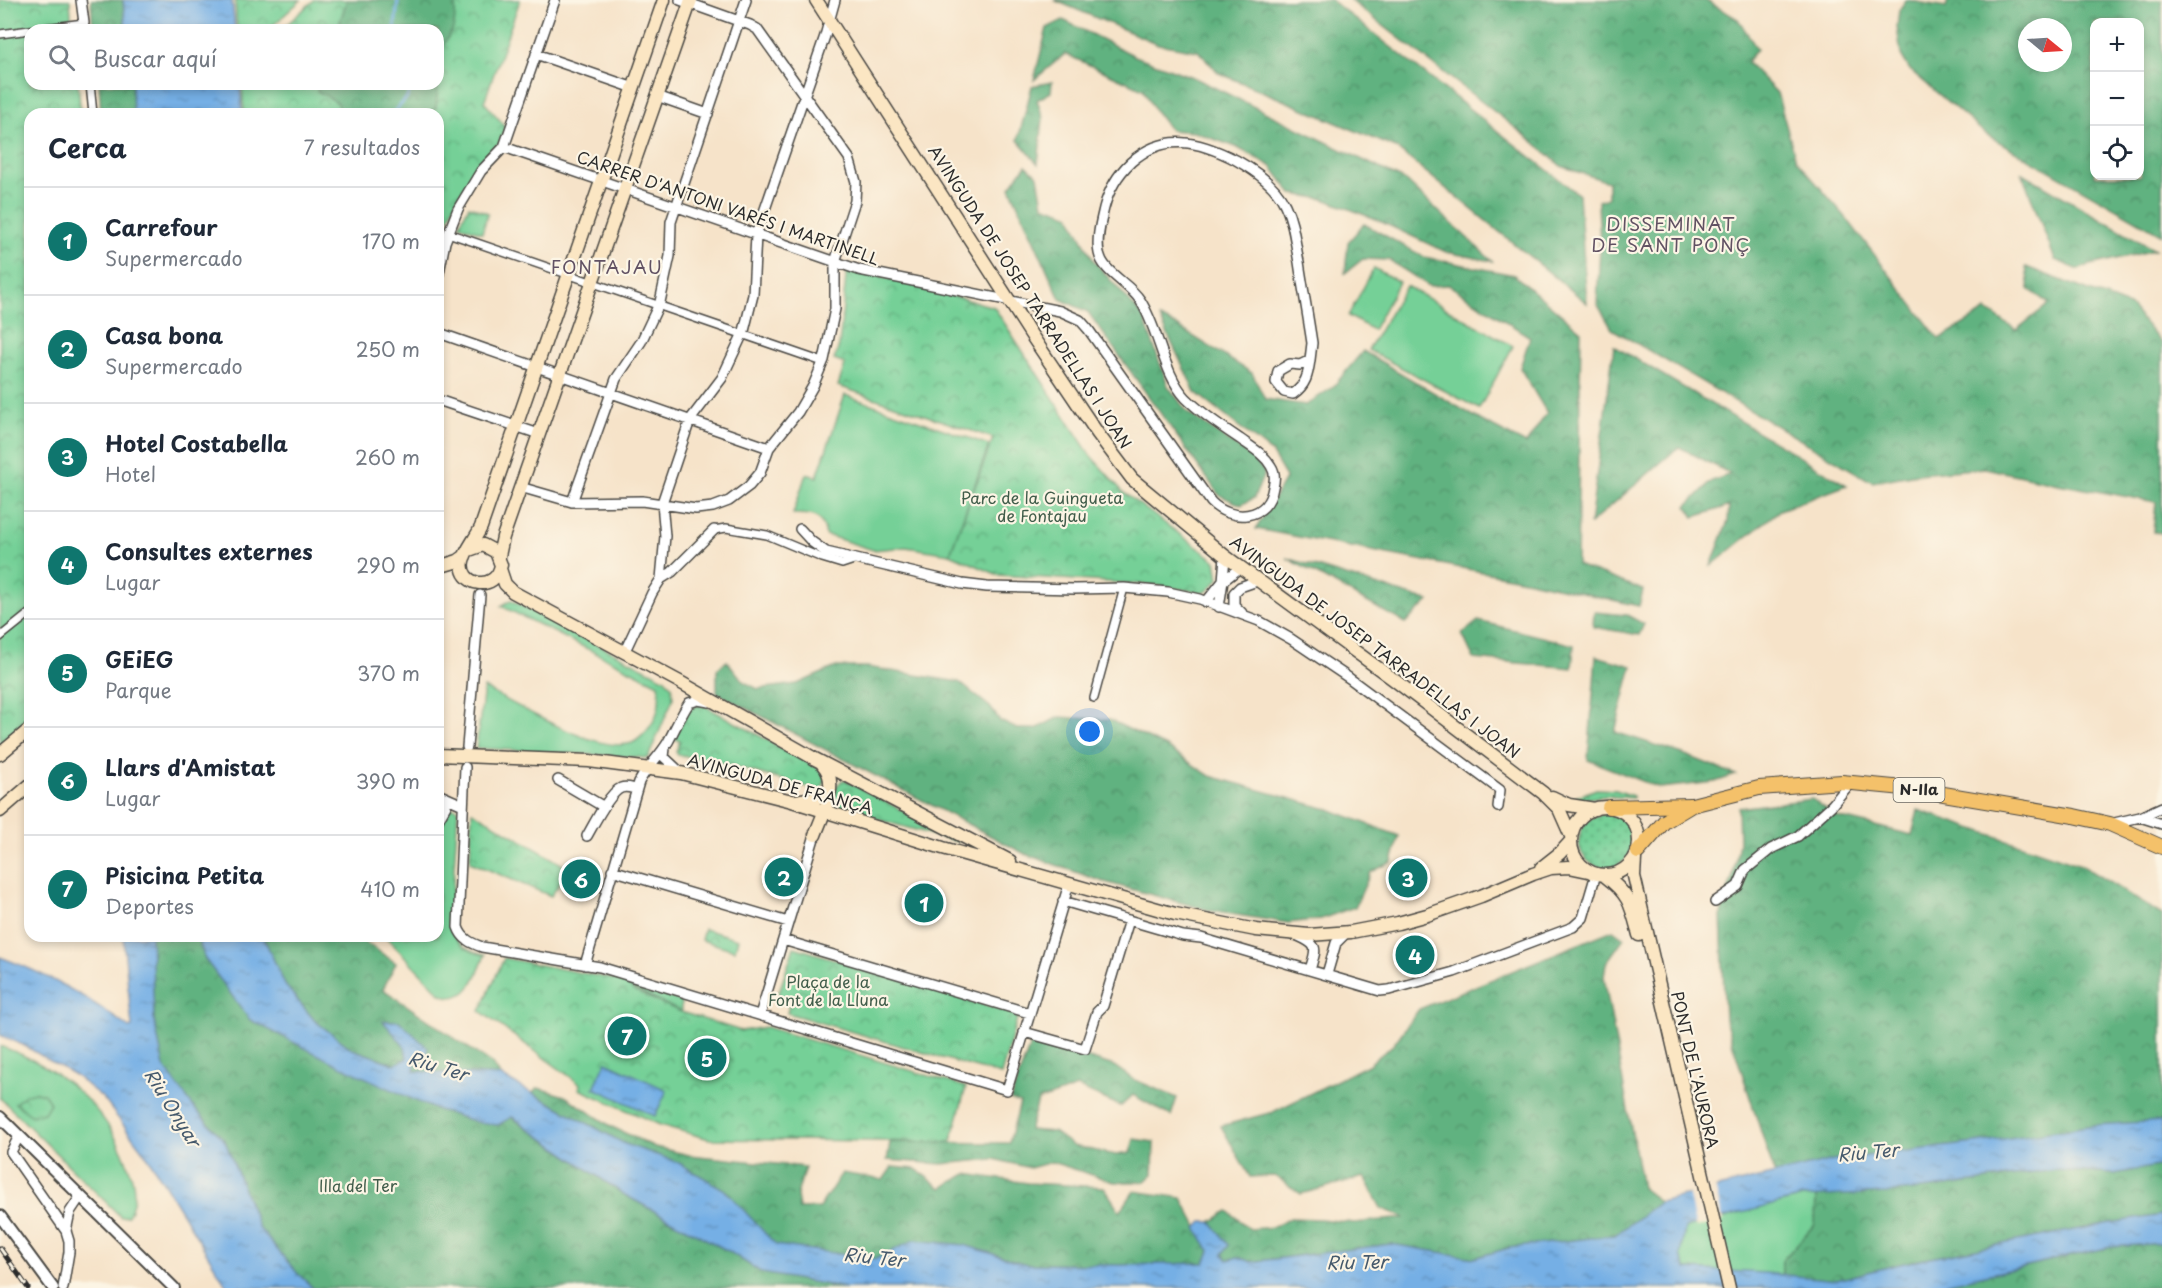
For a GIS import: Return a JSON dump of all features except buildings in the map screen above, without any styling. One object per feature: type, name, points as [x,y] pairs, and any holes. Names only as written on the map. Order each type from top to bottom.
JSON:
[{"type":"main road","points":[[664,0],[479,532],[467,553],[464,571],[480,582],[495,578],[500,569],[499,556],[502,537],[625,189],[687,1]]},
{"type":"main road","name":"AVINGUDA DE JOSEP TARRADELLAS I JOAN","points":[[816,0],[1082,411],[1127,473],[1150,496],[1225,556],[1543,793],[1559,809],[1571,839]]},
{"type":"main road","points":[[444,565],[458,561],[467,553],[483,545],[492,549],[499,556]]},
{"type":"main road","name":"AVINGUDA DE FRANÇA","points":[[500,569],[505,584],[513,592],[815,759],[1035,874]]},
{"type":"main road","points":[[0,754],[24,734]]},
{"type":"main road","name":"AVINGUDA DE FRANÇA","points":[[444,755],[589,761],[681,772],[792,801],[1069,884],[1208,922],[1293,934],[1346,933],[1427,915],[1481,896],[1533,873],[1560,854],[1571,839]]},
{"type":"main road","points":[[815,759],[831,775],[824,812],[815,835]]},
{"type":"main road","name":"N-IIa","points":[[1602,808],[1692,805],[1736,793],[1782,785],[1851,782],[1933,792],[2074,816],[2110,824],[2162,847]]},
{"type":"main road","points":[[792,801],[819,797],[830,788]]},
{"type":"main road","points":[[0,811],[24,790]]},
{"type":"main road","name":"AVINGUDA DE JOSEP TARRADELLAS I JOAN","points":[[1543,793],[1569,805],[1602,808]]},
{"type":"main road","points":[[792,801],[807,810],[811,816],[815,835]]},
{"type":"main road","name":"N-IIa","points":[[1596,874],[1622,871],[1664,822],[1692,805]]},
{"type":"main road","points":[[1596,874],[1576,858],[1571,839],[1578,821],[1587,812],[1602,808],[1622,812],[1633,821],[1639,838],[1636,856]]},
{"type":"main road","name":"PONT DE L'AURORA","points":[[1636,856],[1634,876],[1643,934],[1722,1288]]},
{"type":"main road","name":"AVINGUDA DE FRANÇA","points":[[1533,873],[1561,867],[1596,874]]},
{"type":"main road","name":"PONT DE L'AURORA","points":[[1596,874],[1622,889],[1631,904],[1643,934],[1729,1288]]},
{"type":"street","points":[[81,0],[84,24]]},
{"type":"street","points":[[444,250],[448,232],[472,183],[504,147],[540,55],[555,0]]},
{"type":"street","points":[[572,502],[618,375],[641,342],[658,305],[670,256],[670,222],[746,0]]},
{"type":"street","points":[[662,579],[666,536],[662,503],[690,420],[722,378],[743,335],[753,295],[756,235],[835,0]]},
{"type":"street","points":[[520,487],[572,502],[642,501],[696,508],[713,507],[729,501],[755,480],[769,448],[798,412],[823,362],[835,309],[835,262],[853,210],[856,192],[854,174],[844,150],[762,34],[754,26],[687,1]]},
{"type":"street","points":[[0,34],[24,31]]},
{"type":"street","points":[[540,55],[634,88]]},
{"type":"street","points":[[91,90],[92,108]]},
{"type":"street","points":[[657,96],[708,114]]},
{"type":"street","name":"CARRER D'ANTONI VARÉS I MARTINELL","points":[[504,147],[847,267],[884,277],[1060,311],[1080,320],[1211,502],[1222,512],[1236,516],[1255,513],[1262,509],[1270,498],[1274,485],[1274,473],[1270,464],[1262,455],[1219,425],[1185,397],[1163,355],[1150,316],[1134,292],[1104,266],[1099,252],[1099,235],[1108,193],[1117,176],[1126,167],[1146,150],[1159,144],[1178,142],[1207,146],[1257,173],[1275,190],[1285,204],[1292,226],[1312,343],[1310,360]]},
{"type":"street","points":[[448,232],[823,362]]},
{"type":"street","points":[[838,252],[847,267]]},
{"type":"street","points":[[444,333],[769,448]]},
{"type":"street","points":[[444,402],[539,434]]},
{"type":"street","points":[[624,653],[652,593],[662,579],[714,530],[726,528],[767,535],[842,564],[858,559]]},
{"type":"street","points":[[800,529],[826,552],[962,584],[987,587],[1124,588],[1168,592],[1219,606],[1259,621],[1291,639],[1349,678],[1500,790],[1498,807]]},
{"type":"street","points":[[1219,606],[1225,556]]},
{"type":"street","points":[[1206,602],[1223,581],[1241,567]]},
{"type":"street","points":[[1241,567],[1234,592],[1234,605],[1243,615]]},
{"type":"street","points":[[1219,606],[1240,587],[1260,580]]},
{"type":"street","points":[[467,747],[480,595],[477,586],[480,582]]},
{"type":"street","points":[[1094,698],[1124,588]]},
{"type":"street","points":[[0,637],[24,618]]},
{"type":"street","points":[[585,965],[636,789],[646,768],[654,762],[665,746],[692,700],[718,704]]},
{"type":"street","points":[[665,746],[664,757],[681,772]]},
{"type":"street","points":[[465,767],[458,927],[459,932],[471,943],[482,947],[600,967],[1007,1090],[1069,884]]},
{"type":"street","points":[[558,780],[604,807]]},
{"type":"street","points":[[1715,902],[1738,886],[1745,870],[1771,849],[1798,836],[1832,805],[1851,782]]},
{"type":"street","points":[[587,836],[604,807],[620,789],[636,789]]},
{"type":"street","points":[[444,798],[463,804]]},
{"type":"street","points":[[2110,824],[2140,817],[2162,807]]},
{"type":"street","points":[[2140,817],[2162,824]]},
{"type":"street","points":[[760,1015],[815,835]]},
{"type":"street","points":[[612,870],[788,922]]},
{"type":"street","points":[[1063,901],[1183,936],[1202,938],[1380,991],[1474,966],[1573,927],[1583,918],[1596,874]]},
{"type":"street","points":[[1024,1032],[1085,1049],[1097,1012],[1103,1006],[1129,920]]},
{"type":"street","points":[[1327,974],[1336,943],[1346,933]]},
{"type":"street","points":[[1293,934],[1312,942],[1315,946],[1316,951],[1310,970]]},
{"type":"street","points":[[783,940],[1029,1013]]},
{"type":"street","points":[[0,1117],[174,1288]]},
{"type":"street","points":[[19,1136],[11,1152],[66,1231],[69,1241],[63,1288]]},
{"type":"street","points":[[66,1231],[70,1212],[80,1197]]},
{"type":"street","points":[[54,1214],[70,1212]]},
{"type":"street","points":[[0,1216],[53,1288]]},
{"type":"green space","points":[[0,0],[70,0],[72,24],[24,24],[24,90],[79,90],[80,108],[24,108],[24,727],[0,747]]},
{"type":"green space","points":[[91,0],[123,0],[125,24],[93,24]]},
{"type":"green space","points":[[235,0],[301,0],[275,24],[237,24]]},
{"type":"green space","points":[[314,0],[347,0],[339,24],[288,24]]},
{"type":"green space","points":[[347,0],[456,0],[454,27],[444,44],[444,24],[339,24]]},
{"type":"green space","points":[[456,0],[520,0],[484,102],[505,126],[499,144],[490,150],[456,201],[444,230],[444,108],[436,108],[438,90],[444,90],[444,45],[453,29]]},
{"type":"green space","points":[[1054,0],[1331,0],[1579,195],[1587,303],[1396,148],[1219,73],[1198,51],[1158,44]]},
{"type":"green space","points":[[1350,0],[1705,0],[1738,19],[1757,49],[1747,62],[1777,93],[1796,160],[1844,215],[1939,339],[1987,310],[2016,330],[2049,304],[2029,289],[2026,267],[2131,307],[2162,344],[2162,533],[2153,532],[2156,502],[1985,468],[1917,474],[1872,482],[1612,329],[1597,303],[1600,247],[1598,201],[1608,198],[1608,182],[1561,166],[1535,143]]},
{"type":"green space","points":[[1906,0],[1946,7],[1948,0],[2162,0],[2162,235],[1987,135],[1910,70],[1901,55],[1897,27],[1899,10]]},
{"type":"green space","points":[[1063,20],[1135,56],[1195,78],[1406,181],[1492,261],[1446,252],[1375,219],[1324,199],[1292,194],[1271,166],[1236,147],[1194,132],[1170,130],[1154,109],[1143,89],[1065,54],[1034,80],[1047,28]]},
{"type":"green space","points":[[1052,82],[1051,92],[1037,100],[1043,118],[1038,164],[1018,140],[1032,86]]},
{"type":"green space","points":[[99,90],[132,90],[133,108],[101,108]]},
{"type":"green space","points":[[242,90],[317,90],[338,103],[339,108],[244,108]]},
{"type":"green space","points":[[438,90],[436,108],[339,108],[338,103],[317,91]]},
{"type":"green space","points":[[1026,165],[1038,176],[1043,205],[1069,214],[1094,261],[1144,318],[1168,386],[1188,413],[1249,455],[1265,472],[1254,498],[1241,505],[1219,495],[1088,312],[1060,299],[1010,187]]},
{"type":"green space","points":[[2022,173],[2155,250],[2086,266],[2079,270],[2055,260]]},
{"type":"green space","points":[[469,206],[488,213],[482,233],[459,225]]},
{"type":"green space","points":[[1364,224],[1424,257],[1514,275],[1581,331],[1577,565],[1643,590],[1639,606],[1530,581],[1256,529],[1286,477],[1271,452],[1195,392],[1160,318],[1252,373],[1265,399],[1306,405],[1333,387],[1363,351],[1482,421],[1526,444],[1547,413],[1520,368],[1530,337],[1449,285],[1429,286],[1389,260],[1363,259],[1345,273],[1348,242]]},
{"type":"green space","name":"Parc de la Guingueta de Fontajau","points":[[847,267],[994,307],[1090,455],[1124,493],[1216,561],[1219,579],[1206,592],[1200,592],[1154,585],[998,575],[950,554],[993,438],[838,386],[845,364],[834,360],[839,346]]},
{"type":"green space","points":[[1374,268],[1399,282],[1373,330],[1348,316]]},
{"type":"green space","points":[[1406,286],[1513,346],[1479,409],[1368,350]]},
{"type":"green space","points":[[1614,346],[1847,485],[1780,510],[1711,566],[1728,521],[1729,506],[1694,517],[1687,506],[1712,481],[1731,474],[1679,447],[1590,524]]},
{"type":"green space","points":[[845,395],[989,445],[950,554],[906,547],[873,550],[826,535],[819,519],[811,515],[793,514],[806,474],[817,477]]},
{"type":"green space","points":[[1287,558],[1429,601],[1405,623]]},
{"type":"green space","points":[[511,600],[664,678],[672,686],[673,699],[648,758],[476,748],[484,688],[557,726],[599,742],[617,745],[632,743],[642,736],[655,718],[658,707],[658,684],[501,606]]},
{"type":"green space","points":[[1594,612],[1627,615],[1644,624],[1639,635],[1593,627]]},
{"type":"green space","points":[[1478,621],[1574,645],[1572,668],[1474,659],[1462,634]]},
{"type":"green space","points":[[1596,656],[1632,666],[1615,732],[1683,754],[1736,775],[1715,782],[1660,788],[1588,760]]},
{"type":"green space","points":[[727,661],[744,682],[758,689],[797,684],[836,667],[867,667],[959,682],[990,707],[1000,721],[1017,729],[1036,729],[1059,717],[1110,720],[1166,747],[1210,776],[1331,810],[1399,836],[1392,862],[1371,872],[1355,907],[1321,919],[1288,923],[1212,911],[1101,881],[1025,854],[717,693],[717,669]]},
{"type":"green space","points":[[701,704],[821,769],[826,778],[821,791],[726,764],[678,755],[676,752],[680,741],[674,739],[681,723],[691,708]]},
{"type":"green space","points":[[845,780],[958,842],[841,809],[835,802],[834,793],[837,785]]},
{"type":"green space","points":[[1596,789],[1616,790],[1633,796],[1633,798],[1605,796],[1577,800],[1576,797]]},
{"type":"green space","points":[[1812,799],[1838,817],[1912,835],[1918,810],[2081,865],[2162,915],[2162,1121],[2095,1125],[1983,1142],[1833,1160],[1775,1175],[1725,1020],[1721,914],[1733,875],[1739,843],[1738,808]]},
{"type":"green space","points":[[450,807],[458,809],[450,926],[455,938],[463,946],[485,955],[475,980],[464,993],[457,996],[440,993],[391,942],[444,942],[444,818]]},
{"type":"green space","points":[[472,811],[570,869],[551,896],[470,862]]},
{"type":"green space","points":[[1606,814],[1616,816],[1625,822],[1631,831],[1633,841],[1631,851],[1625,860],[1616,866],[1606,868],[1596,866],[1587,860],[1581,851],[1579,841],[1581,831],[1587,822],[1596,816]]},
{"type":"green space","points":[[704,929],[738,939],[735,950],[701,940]]},
{"type":"green space","points":[[1613,930],[1624,938],[1606,963],[1604,977],[1642,1188],[1660,1202],[1615,1235],[1509,1248],[1474,1258],[1391,1244],[1250,1262],[1238,1257],[1228,1260],[1223,1254],[1228,1245],[1211,1222],[1228,1211],[1250,1229],[1274,1227],[1290,1218],[1354,1223],[1405,1218],[1381,1208],[1364,1177],[1301,1194],[1275,1176],[1250,1177],[1221,1126],[1273,1112],[1368,1065],[1394,1044],[1419,1009]]},
{"type":"green space","name":"Illa del Ter","points":[[151,942],[199,942],[205,959],[250,1020],[432,1108],[480,1123],[498,1125],[511,1117],[625,1195],[730,1252],[762,1273],[846,1288],[313,1288],[259,1228],[225,1141],[195,1109],[164,1067],[154,1020]]},
{"type":"green space","points":[[266,942],[365,942],[396,963],[383,989],[492,1064],[501,1076],[414,1071],[416,1062],[399,1021],[383,1021],[405,1047],[407,1058],[395,1064],[352,1049],[315,1021],[285,985]]},
{"type":"green space","name":"Plaça de la Font de la Lluna","points":[[794,947],[1018,1015],[1001,1075],[787,1013],[789,1005],[776,1001]]},
{"type":"green space","points":[[504,958],[624,981],[634,991],[681,1012],[741,1031],[766,1027],[966,1087],[951,1142],[709,1139],[660,1125],[579,1089],[580,1084],[480,1011]]},
{"type":"green space","points":[[633,985],[681,1001],[681,1012],[628,986]]},
{"type":"green space","points":[[1032,1040],[1114,1066],[1133,1079],[1177,1098],[1171,1116],[1133,1095],[1121,1106],[1077,1087],[1038,1101],[1029,1130],[1054,1132],[1073,1146],[1116,1155],[1130,1153],[1134,1139],[1154,1142],[1153,1174],[1144,1182],[1114,1182],[1052,1162],[1030,1168],[994,1159],[942,1164],[887,1160],[890,1142],[1009,1143],[1020,1103],[1010,1100]]},
{"type":"green space","points":[[0,1046],[21,1054],[60,1077],[93,1106],[106,1123],[118,1142],[132,1176],[134,1196],[128,1216],[121,1217],[0,1098]]},
{"type":"green space","points":[[538,1088],[565,1096],[612,1127],[655,1147],[689,1155],[805,1167],[797,1195],[799,1209],[819,1208],[842,1173],[883,1180],[892,1167],[916,1169],[941,1188],[966,1174],[1028,1183],[1104,1187],[1120,1212],[1134,1191],[1182,1198],[1210,1252],[1205,1263],[1026,1264],[964,1245],[915,1240],[876,1259],[775,1245],[725,1190],[677,1162],[625,1144],[532,1093]]},
{"type":"green space","points":[[35,1092],[44,1094],[50,1103],[44,1113],[32,1116],[15,1103],[27,1094]]},
{"type":"green space","points":[[2162,1165],[2162,1215],[1904,1263],[1837,1280],[1782,1275],[1782,1261],[1815,1224],[1816,1196],[1931,1188],[2055,1170],[2114,1174]]},
{"type":"green space","points":[[1816,1196],[1815,1224],[1782,1261],[1782,1275],[1686,1269],[1680,1256],[1685,1228],[1802,1197]]},
{"type":"green space","points":[[2162,1243],[2162,1288],[1927,1288],[2111,1247]]},
{"type":"water","points":[[123,0],[232,0],[234,24],[125,24]]},
{"type":"water","points":[[132,90],[240,90],[242,108],[133,108]]},
{"type":"water","name":"Riu Onyar","points":[[124,942],[151,942],[154,1020],[164,1067],[195,1109],[225,1141],[259,1228],[313,1288],[228,1288],[149,1159],[103,1098],[73,1074],[25,1046],[0,1035],[0,957],[68,988],[129,1028],[132,1027]]},
{"type":"water","name":"Riu Ter","points":[[199,942],[266,942],[285,985],[315,1021],[352,1049],[394,1064],[407,1059],[405,1047],[383,1021],[399,1021],[428,1048],[427,1055],[416,1062],[414,1071],[501,1076],[625,1144],[677,1162],[725,1190],[776,1245],[876,1259],[914,1240],[964,1245],[1026,1264],[1205,1263],[1210,1251],[1196,1228],[1202,1222],[1211,1222],[1229,1245],[1223,1254],[1228,1260],[1238,1257],[1251,1262],[1391,1244],[1474,1258],[1509,1248],[1615,1235],[1660,1202],[1833,1160],[1983,1142],[2095,1125],[2162,1121],[2162,1165],[2114,1174],[2055,1170],[1886,1193],[1802,1197],[1685,1228],[1680,1256],[1686,1269],[1837,1280],[1904,1263],[2162,1215],[2162,1243],[2111,1247],[1927,1288],[846,1288],[762,1273],[730,1252],[625,1195],[512,1117],[498,1125],[480,1123],[432,1108],[340,1066],[250,1020],[205,959]]},
{"type":"water","points":[[606,1062],[667,1090],[655,1116],[594,1088]]},
{"type":"pier","points":[[1715,1186],[1723,1221],[1696,1228],[1688,1192]]},
{"type":"waterway","points":[[395,24],[398,0]]},
{"type":"waterway","points":[[398,108],[407,98],[410,90]]},
{"type":"railway","points":[[0,1248],[28,1288]]},
{"type":"place","name":"Casa bona","points":[[784,877]]},
{"type":"place","name":"Hotel Costabella","points":[[1408,878]]},
{"type":"place","name":"Llars d'Amistat","points":[[581,879]]},
{"type":"place","name":"Carrefour","points":[[924,903]]},
{"type":"place","name":"Consultes externes","points":[[1415,955]]},
{"type":"place","name":"Pisicina Petita","points":[[627,1036]]},
{"type":"place","name":"GEiEG","points":[[707,1058]]},
{"type":"district","name":"DISSEMINAT DE SANT PONÇ","points":[[1671,235]]},
{"type":"district","name":"FONTAJAU","points":[[607,268]]}]
